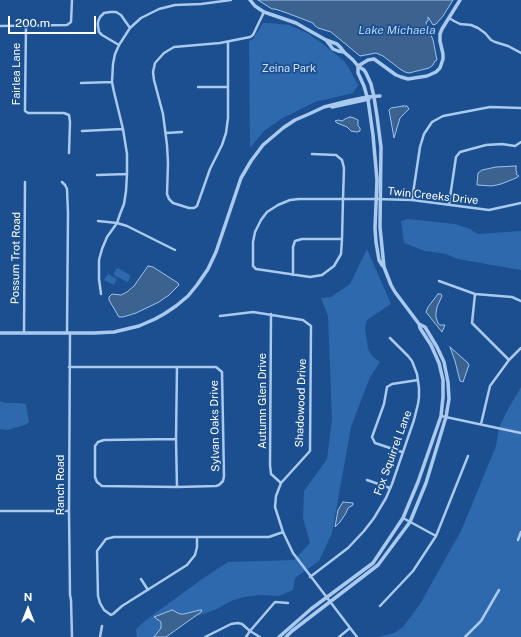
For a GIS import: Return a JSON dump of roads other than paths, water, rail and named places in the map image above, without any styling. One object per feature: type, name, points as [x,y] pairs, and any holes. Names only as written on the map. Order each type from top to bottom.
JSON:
[{"type":"street","points":[[0,26],[70,24],[72,0]]},
{"type":"street","points":[[101,294],[99,260],[107,237],[117,223],[124,204],[126,192],[127,154],[124,129],[112,82],[115,54],[130,28],[149,13],[175,5],[206,4],[231,0]]},
{"type":"street","points":[[250,0],[257,8],[264,12],[301,25],[326,40],[337,44],[366,73],[371,84],[374,97],[381,147],[378,199]]},
{"type":"street","points":[[358,66],[373,59],[378,61],[396,75],[406,79],[433,74],[438,70],[443,62],[444,54],[440,41],[440,34],[443,26],[460,0]]},
{"type":"street","points":[[119,45],[99,32],[98,22],[100,17],[104,13],[116,12],[121,15],[130,28]]},
{"type":"street","points":[[228,42],[228,118],[225,137],[210,169],[197,206],[194,208],[189,208],[173,203],[168,197],[166,133],[153,76],[154,68],[158,59],[174,47],[228,42],[251,36],[264,12]]},
{"type":"street","points":[[449,17],[460,24],[471,25],[478,28],[491,40],[508,46],[521,53]]},
{"type":"street","name":"Fairlea Lane","points":[[26,26],[25,111],[28,113],[64,113],[69,115],[69,153]]},
{"type":"street","points":[[279,637],[311,609],[373,563],[403,518],[418,482],[441,416],[443,380],[439,363],[419,324],[395,292],[384,268],[373,135],[367,99],[358,72],[358,66]]},
{"type":"street","points":[[81,84],[112,82]]},
{"type":"street","points":[[198,87],[228,87]]},
{"type":"street","points":[[0,334],[106,333],[132,328],[168,312],[197,285],[211,263],[239,184],[253,158],[263,145],[278,131],[295,120],[318,110],[380,96]]},
{"type":"street","points":[[412,200],[420,147],[424,134],[432,122],[443,116],[490,107],[521,108]]},
{"type":"street","points":[[82,131],[124,129]]},
{"type":"street","points":[[166,133],[182,132]]},
{"type":"street","points":[[449,204],[456,157],[460,152],[486,145],[502,144],[515,146],[521,142]]},
{"type":"street","name":"Twin Creeks Drive","points":[[312,154],[336,155],[342,160],[344,168],[344,199],[341,254],[334,266],[322,275],[310,277],[256,269],[253,266],[253,242],[255,232],[266,212],[290,200],[299,198],[344,199],[378,199],[412,200],[489,210],[521,203]]},
{"type":"street","points":[[97,175],[127,174]]},
{"type":"street","name":"Possum Trot Road","points":[[24,333],[25,182]]},
{"type":"street","name":"Ranch Road","points":[[62,182],[67,189],[68,213],[69,511],[72,637]]},
{"type":"street","points":[[98,221],[117,223],[127,226],[175,250]]},
{"type":"street","points":[[293,275],[293,247],[295,241],[302,239],[342,239]]},
{"type":"street","points":[[439,281],[475,294],[512,297],[521,301]]},
{"type":"street","points":[[475,294],[472,323],[509,360]]},
{"type":"street","name":"Shadowood Drive","points":[[220,316],[253,312],[303,320],[311,326],[310,451],[281,483],[276,496],[275,507],[283,532],[294,553],[357,637]]},
{"type":"street","name":"Autumn Glen Drive","points":[[271,314],[270,465],[271,474],[281,483]]},
{"type":"street","points":[[286,637],[378,565],[410,522],[426,483],[446,417],[448,399],[448,382],[444,362],[425,327],[419,324]]},
{"type":"street","name":"Fox Squirrel Lane","points":[[310,576],[355,542],[374,518],[390,488],[418,404],[419,388],[412,361],[390,338]]},
{"type":"street","points":[[481,424],[490,386],[509,360],[521,348]]},
{"type":"street","name":"Sylvan Oaks Drive","points":[[69,367],[216,367],[222,372],[224,476],[219,484],[216,486],[178,487],[102,486],[97,482],[95,477],[96,446],[98,442],[104,440],[176,439]]},
{"type":"street","points":[[177,367],[176,439],[178,487]]},
{"type":"street","points":[[402,452],[375,443],[372,437],[384,404],[387,387],[392,384],[418,380]]},
{"type":"street","points":[[441,416],[521,433]]},
{"type":"street","points":[[380,606],[413,571],[436,536],[468,456]]},
{"type":"street","points":[[367,480],[390,488]]},
{"type":"street","points":[[0,510],[69,511]]},
{"type":"street","points":[[403,518],[436,536]]},
{"type":"street","points":[[197,537],[195,555],[187,565],[122,606],[113,614],[111,615],[104,610],[98,596],[97,551],[106,539],[114,537],[197,537],[269,537],[283,532]]},
{"type":"street","points":[[518,540],[521,532]]},
{"type":"street","points":[[141,579],[148,590]]},
{"type":"street","points":[[466,637],[481,621],[499,590]]},
{"type":"street","points":[[246,637],[275,602],[288,603]]},
{"type":"street","points":[[205,637],[231,624],[238,623],[242,624],[260,637]]},
{"type":"street","points":[[100,637],[102,626]]},
{"type":"street","points":[[339,637],[350,628]]},
{"type":"water","name":"Lake Michaela","points":[[258,0],[453,0],[436,24],[433,25],[428,17],[428,21],[426,22],[433,40],[437,60],[429,68],[409,73],[400,69],[383,56],[376,53],[360,56],[331,32],[318,28],[313,23],[272,9]]},
{"type":"water","points":[[407,106],[409,109],[400,118],[394,138],[389,110],[391,108]]},
{"type":"water","points":[[350,117],[358,120],[360,131],[351,131],[347,127],[335,121],[342,121]]},
{"type":"water","points":[[516,166],[516,174],[519,176],[516,178],[492,186],[477,185],[478,173],[482,170],[496,167]]},
{"type":"water","points":[[148,266],[153,267],[179,285],[159,302],[136,313],[119,317],[109,300],[109,297],[112,294],[121,295],[127,292],[134,286]]},
{"type":"water","points":[[438,294],[441,294],[442,296],[437,307],[436,317],[440,325],[445,325],[442,332],[426,312]]},
{"type":"water","points":[[450,347],[469,365],[463,382],[460,381]]},
{"type":"water","points":[[343,502],[353,503],[353,505],[348,508],[340,522],[335,527],[338,510]]},
{"type":"water","points":[[172,610],[180,614],[184,614],[202,610],[166,637],[154,637],[161,628],[161,622],[154,617]]},
{"type":"park label","name":"Zeina Park","points":[[289,69]]}]
